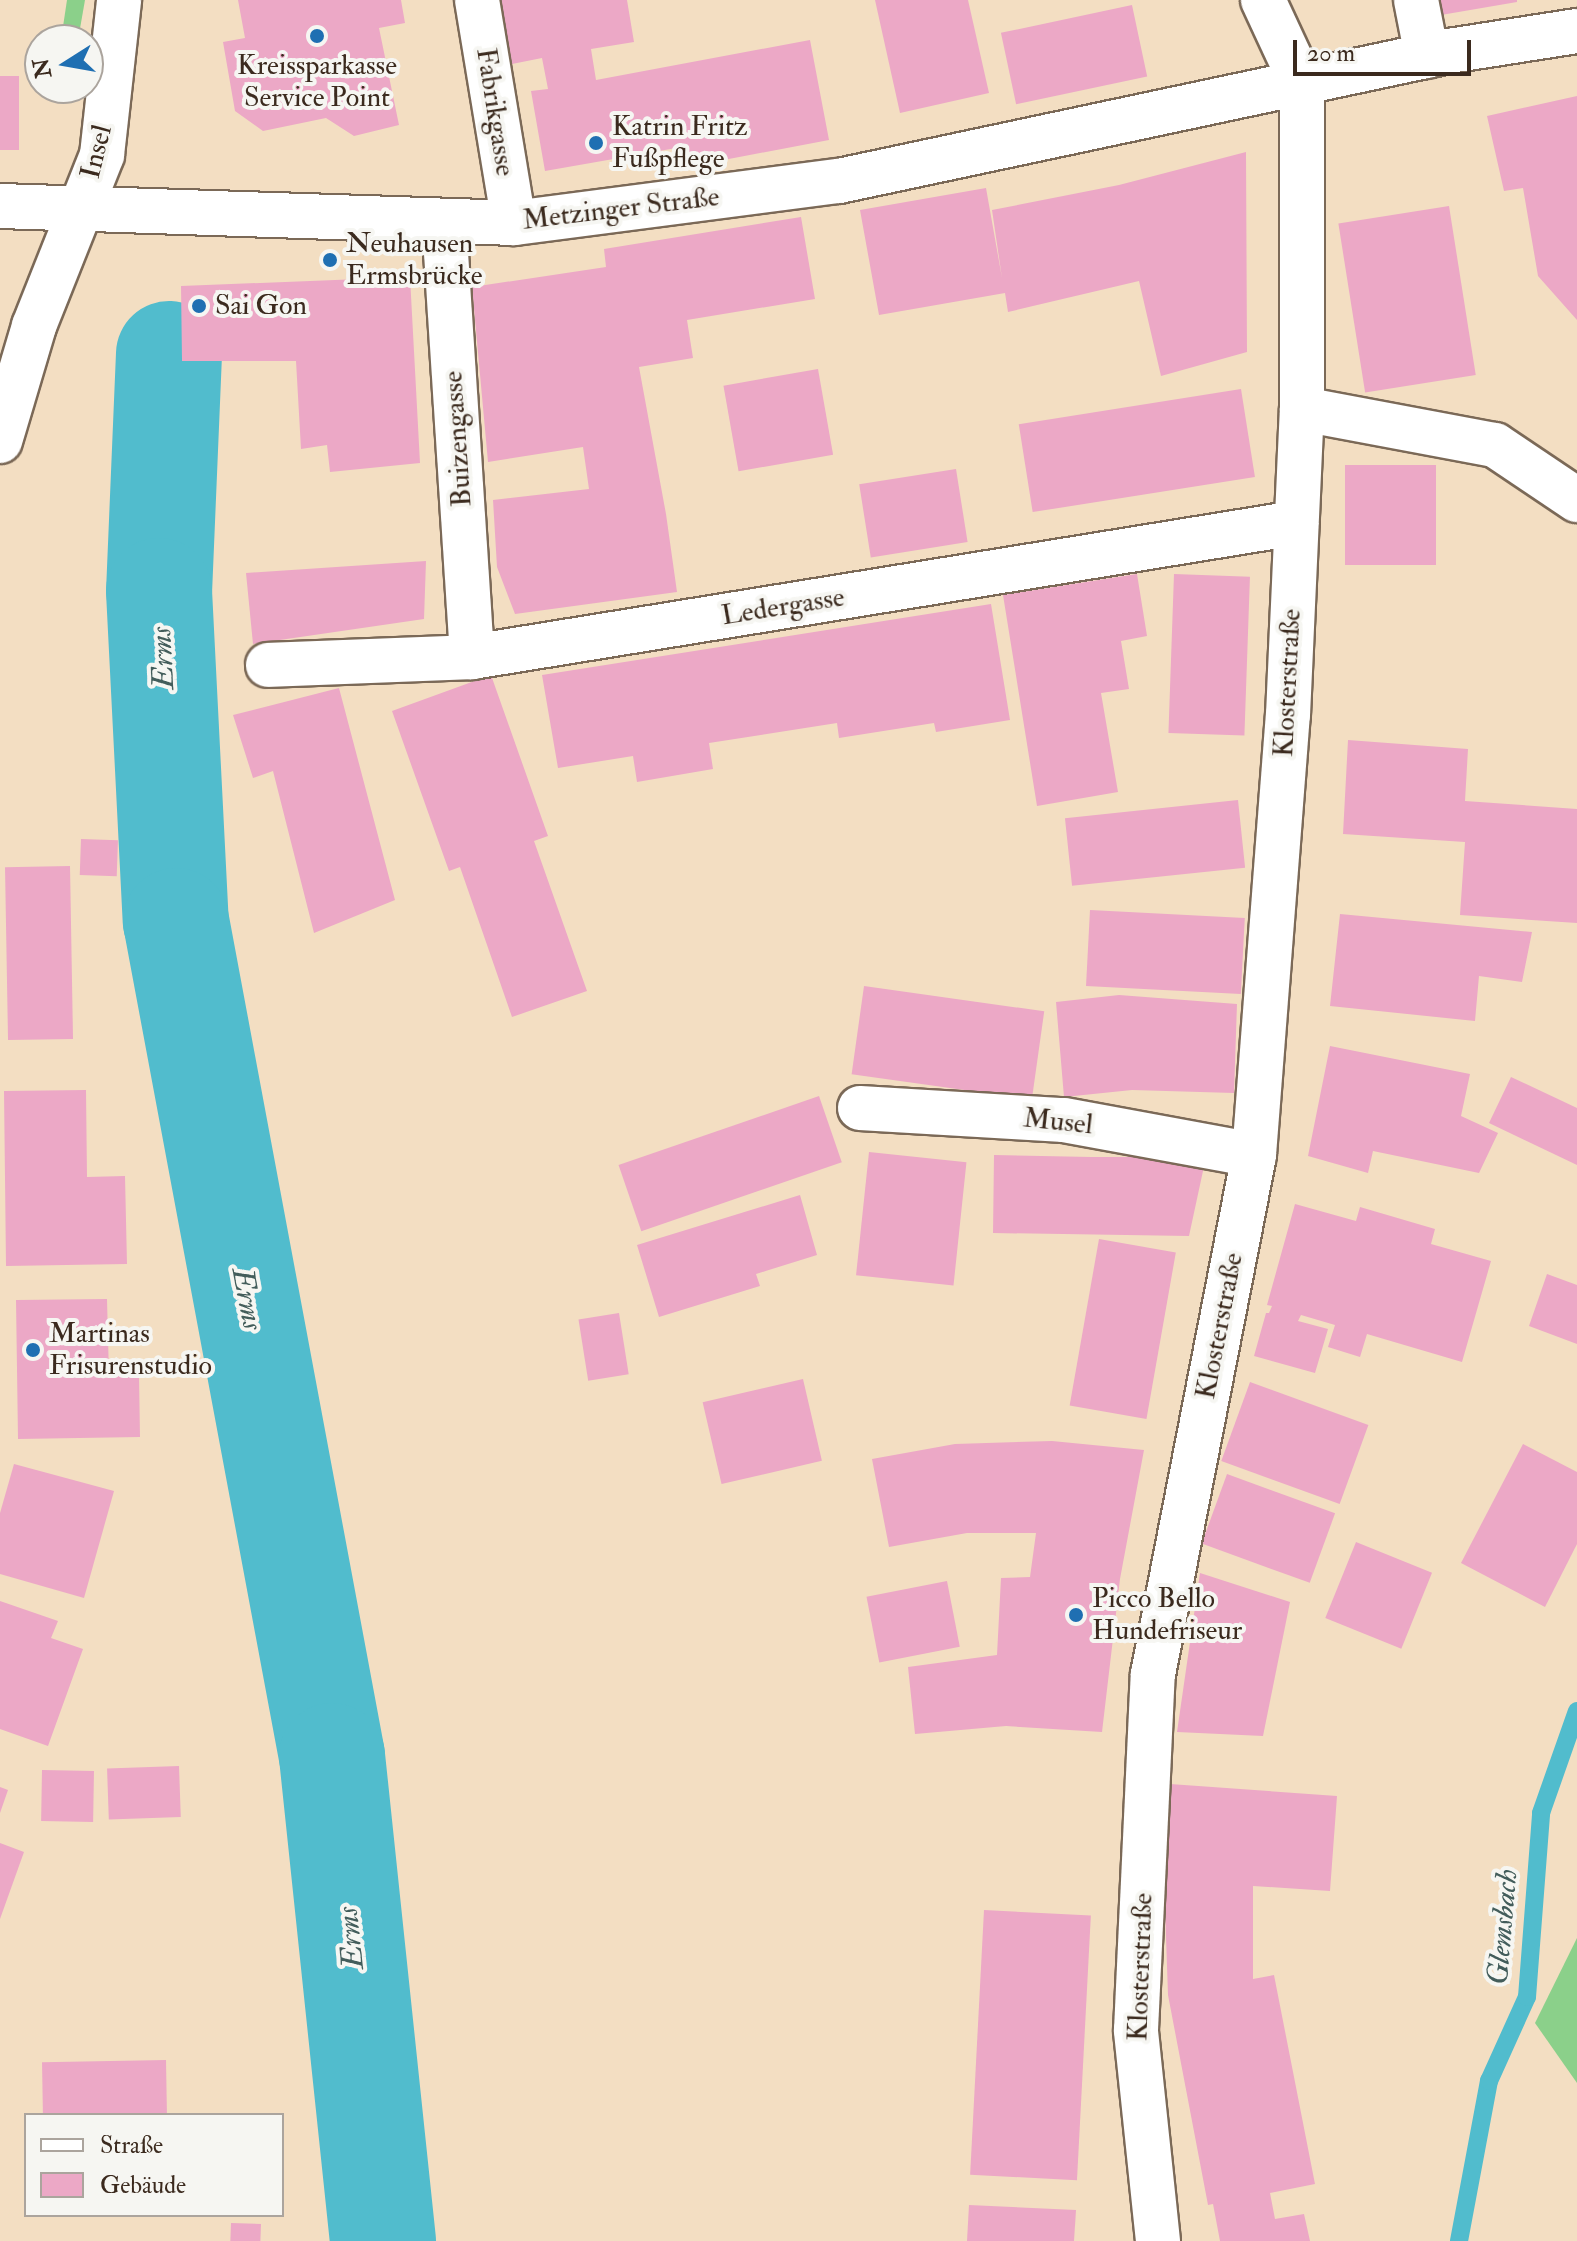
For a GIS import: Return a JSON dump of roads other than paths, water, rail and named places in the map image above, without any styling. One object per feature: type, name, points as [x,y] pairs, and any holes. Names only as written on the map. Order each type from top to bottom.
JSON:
[{"type":"street","name":"Insel","points":[[82,207],[102,155],[119,0]]},
{"type":"street","name":"Fabrikgasse","points":[[477,0],[514,223]]},
{"type":"street","points":[[1263,0],[1302,84]]},
{"type":"street","points":[[1416,0],[1427,56]]},
{"type":"street","name":"Metzinger Straße","points":[[0,206],[514,223],[839,181],[1427,56],[1577,31]]},
{"type":"street","name":"Klosterstraße","points":[[1158,2241],[1136,2030],[1153,1674],[1254,1155],[1288,715],[1302,409],[1302,84]]},
{"type":"street","points":[[0,441],[17,319],[82,207]]},
{"type":"street","name":"Buizengasse","points":[[444,222],[472,657]]},
{"type":"street","points":[[1302,409],[1495,445],[1577,500]]},
{"type":"street","name":"Ledergasse","points":[[268,665],[472,657],[1296,523]]},
{"type":"street","name":"Musel","points":[[860,1108],[1064,1120],[1254,1155]]},
{"type":"waterway","name":"Erms","points":[[169,354],[159,591],[176,921],[332,1756],[383,2241]]},
{"type":"waterway","name":"Glemsbach","points":[[1459,2241],[1489,2081],[1527,1997],[1541,1813],[1577,1711]]},
{"type":"place","name":"Kreissparkasse Service Point","points":[[317,36]]},
{"type":"place","name":"Katrin Fritz Fußpflege","points":[[596,143]]},
{"type":"place","name":"Neuhausen Ermsbrücke","points":[[330,260]]},
{"type":"place","name":"Sai Gon","points":[[199,306]]},
{"type":"place","name":"Martinas Frisurenstudio","points":[[33,1350]]},
{"type":"place","name":"Picco Bello Hundefriseur","points":[[1076,1615]]}]
